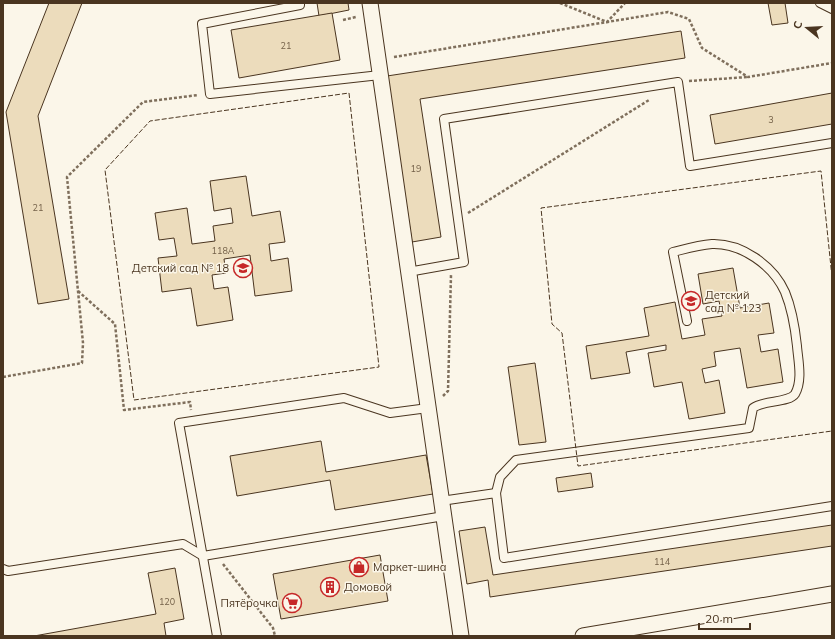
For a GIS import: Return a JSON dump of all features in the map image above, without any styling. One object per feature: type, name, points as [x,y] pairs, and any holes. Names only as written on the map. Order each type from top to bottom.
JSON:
[{"type":"street","points":[[370,3],[461,636]]},
{"type":"street","points":[[583,636],[832,594]]},
{"type":"lane","points":[[300,3],[202,24],[210,94],[380,75]]},
{"type":"lane","points":[[820,3],[832,9]]},
{"type":"lane","points":[[408,272],[464,262],[444,119],[678,82],[690,166],[832,143]]},
{"type":"lane","points":[[687,321],[673,252],[712,244],[730,247],[745,252],[760,261],[774,276],[784,290],[791,309],[795,329],[799,373],[795,394],[790,398],[758,404],[753,408],[749,428],[516,460],[500,477],[496,493],[504,558],[832,506]]},
{"type":"lane","points":[[217,636],[179,423],[344,398],[390,413],[428,408]]},
{"type":"lane","points":[[3,570],[8,571],[183,544],[203,556],[442,509],[496,493]]},
{"type":"path","points":[[560,3],[606,22]]},
{"type":"path","points":[[606,22],[625,3]]},
{"type":"path","points":[[378,60],[668,12],[689,19],[702,48],[748,77]]},
{"type":"path","points":[[678,82],[748,77],[832,63]]},
{"type":"path","points":[[3,377],[82,363],[82,343],[67,177],[143,102],[210,94]]},
{"type":"path","points":[[458,219],[652,98]]},
{"type":"path","points":[[428,408],[448,391],[452,264]]},
{"type":"building","points":[[49,3],[82,3],[38,116],[69,299],[38,304],[6,112]]},
{"type":"building","points":[[317,3],[348,3],[349,10],[319,16]]},
{"type":"building","points":[[768,3],[785,3],[788,23],[772,25]]},
{"type":"building","points":[[332,13],[340,60],[239,78],[231,30]]},
{"type":"building","points":[[681,31],[685,58],[420,99],[441,237],[412,242],[387,76]]},
{"type":"building","points":[[832,93],[832,124],[715,144],[710,115]]},
{"type":"building","points":[[246,176],[252,216],[280,211],[285,242],[269,244],[271,261],[288,258],[292,291],[255,296],[250,255],[224,259],[226,273],[212,275],[214,289],[228,287],[233,320],[197,326],[191,288],[162,292],[158,258],[177,256],[174,238],[159,240],[155,213],[187,208],[192,244],[215,241],[213,226],[233,223],[231,208],[214,211],[210,181]]},
{"type":"building","points":[[733,268],[740,308],[769,303],[774,333],[758,335],[761,352],[778,349],[783,382],[747,388],[740,348],[714,352],[716,366],[702,369],[705,383],[719,380],[725,413],[689,419],[682,382],[654,387],[648,353],[666,350],[666,345],[626,352],[630,373],[591,379],[586,346],[649,336],[644,308],[675,302],[682,339],[705,335],[702,319],[722,316],[719,301],[703,304],[698,274]]},
{"type":"building","points":[[535,363],[546,442],[519,445],[508,367]]},
{"type":"building","points":[[321,441],[326,472],[426,455],[433,494],[335,510],[330,480],[237,496],[230,456]]},
{"type":"building","points":[[591,473],[593,487],[558,492],[556,478]]},
{"type":"building","points":[[832,525],[832,546],[490,597],[488,580],[467,584],[459,531],[485,527],[493,575]]},
{"type":"building","name":"Домовой","points":[[380,555],[388,601],[281,619],[273,574]]},
{"type":"building","points":[[175,568],[184,619],[164,623],[166,636],[34,636],[156,614],[148,573]]},
{"type":"fence","points":[[349,93],[379,367],[134,400],[105,170],[150,121],[349,93]]},
{"type":"fence","points":[[832,277],[821,171],[541,208],[552,324],[562,333],[578,466],[832,431]]},
{"type":"place","name":"Детский сад № 18","points":[[243,268]]},
{"type":"place","name":"Детский сад № 123","points":[[691,301]]},
{"type":"place","name":"Маркет-шина","points":[[359,567]]},
{"type":"place","name":"Домовой","points":[[330,587]]},
{"type":"place","name":"Пятёрочка","points":[[292,603]]}]
